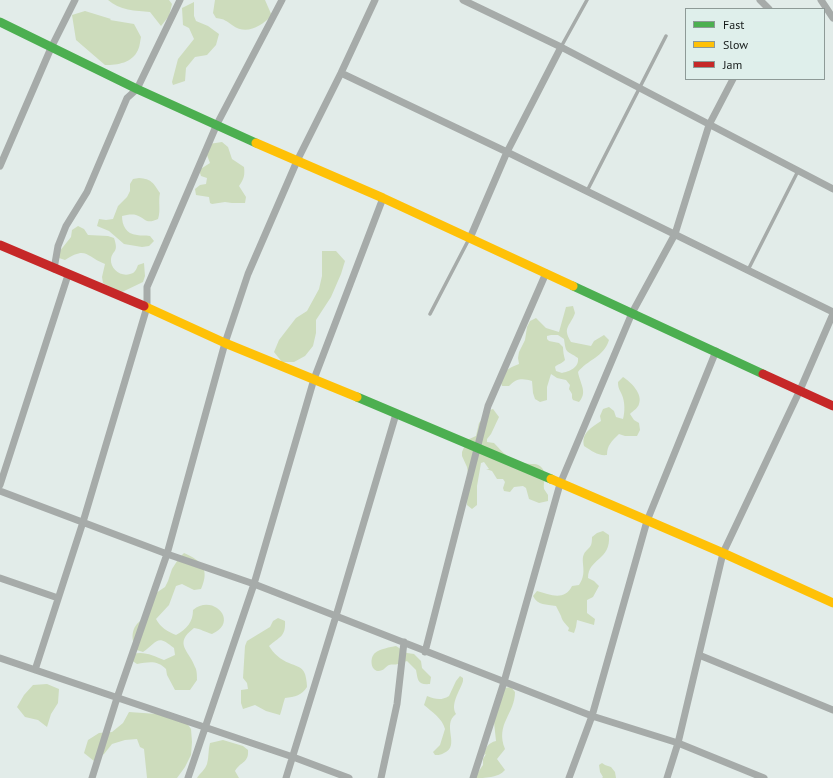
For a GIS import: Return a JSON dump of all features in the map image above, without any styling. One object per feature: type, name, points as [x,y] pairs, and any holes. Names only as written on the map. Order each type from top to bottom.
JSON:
[{"type":"street","points":[[0,166],[51,48],[75,0]]},
{"type":"street","points":[[54,269],[58,246],[66,226],[87,192],[127,98],[137,89],[180,0]]},
{"type":"street","points":[[36,670],[83,522],[147,307],[147,287],[217,124],[282,0]]},
{"type":"street","points":[[92,778],[117,698],[167,554],[225,343],[248,274],[297,161],[341,74],[375,0]]},
{"type":"street","points":[[463,0],[560,47],[833,189]]},
{"type":"street","points":[[760,0],[768,8]]},
{"type":"street","points":[[821,0],[833,18]]},
{"type":"street","points":[[0,22],[137,89],[383,198],[833,406]]},
{"type":"street","points":[[470,238],[507,152],[560,47]]},
{"type":"street","points":[[341,74],[507,152],[833,313],[800,390],[723,554],[678,743],[667,778]]},
{"type":"street","points":[[472,778],[504,682],[560,484],[632,312],[675,234],[709,125],[732,80]]},
{"type":"street","points":[[188,778],[254,584],[314,379],[383,198]]},
{"type":"street","points":[[0,245],[68,275],[147,307],[225,343],[476,447],[833,603]]},
{"type":"street","points":[[425,652],[476,447],[488,406],[546,273]]},
{"type":"street","points":[[0,485],[68,275]]},
{"type":"street","points":[[569,778],[592,716],[647,521],[716,351]]},
{"type":"street","points":[[286,778],[396,414]]},
{"type":"street","points":[[0,491],[167,554],[254,584],[592,716],[678,743],[764,778]]},
{"type":"street","points":[[0,578],[58,598]]},
{"type":"street","points":[[381,778],[397,704],[404,642]]},
{"type":"street","points":[[699,655],[833,710]]},
{"type":"street","points":[[0,658],[293,757],[349,778]]},
{"type":"lane","points":[[560,47],[587,0]]},
{"type":"lane","points":[[587,191],[666,36]]},
{"type":"lane","points":[[748,270],[798,171]]},
{"type":"lane","points":[[430,314],[470,238]]},
{"type":"green space","points":[[108,0],[169,0],[172,4],[169,16],[161,26],[150,12],[122,8]]},
{"type":"green space","points":[[215,0],[265,0],[272,16],[258,26],[248,30],[243,30],[225,20],[216,18],[213,13]]},
{"type":"green space","points":[[194,2],[194,16],[196,21],[208,26],[219,34],[216,45],[207,55],[195,57],[186,68],[185,81],[173,85],[172,82],[178,59],[194,39],[189,28],[183,25],[182,8]]},
{"type":"green space","points":[[85,11],[111,19],[110,20],[134,24],[141,37],[139,48],[132,58],[124,62],[105,65],[76,40],[72,15]]},
{"type":"green space","points":[[222,142],[228,147],[232,159],[244,167],[244,177],[239,186],[246,197],[245,203],[225,202],[212,204],[210,203],[209,197],[196,195],[195,189],[200,185],[206,184],[207,178],[201,176],[199,170],[210,163],[205,150],[209,144]]},
{"type":"green space","points":[[133,179],[147,179],[152,182],[160,193],[158,219],[148,221],[136,215],[122,216],[124,226],[127,231],[133,234],[150,236],[154,241],[149,246],[142,247],[124,244],[109,231],[97,226],[99,219],[113,219],[118,206],[127,197],[130,191],[130,184]]},
{"type":"green space","points":[[78,226],[84,229],[88,235],[108,236],[114,238],[116,249],[112,256],[111,263],[114,269],[120,273],[127,275],[132,274],[138,265],[144,263],[145,276],[143,282],[120,293],[103,283],[102,277],[105,264],[82,253],[65,260],[59,258],[59,252],[71,237],[72,230]]},
{"type":"green space","points":[[322,251],[336,251],[345,261],[341,274],[331,297],[316,320],[316,333],[313,346],[305,356],[294,362],[282,362],[274,352],[279,340],[296,318],[307,311],[319,289],[322,276]]},
{"type":"green space","points":[[573,306],[575,313],[567,330],[568,337],[571,342],[591,346],[594,341],[604,335],[609,340],[607,346],[578,372],[583,388],[583,395],[579,402],[573,400],[569,389],[570,385],[566,380],[557,378],[551,374],[547,387],[547,400],[540,402],[535,399],[532,381],[520,379],[514,381],[509,386],[502,386],[500,380],[503,374],[510,368],[519,364],[519,352],[525,340],[527,327],[530,321],[536,318],[546,328],[559,332],[566,307]],"holes":[[[558,335],[564,339],[566,350],[578,358],[575,367],[562,373],[556,371],[555,367],[565,360],[563,347],[559,343],[549,341],[547,339],[547,336]]]},
{"type":"green space","points":[[623,377],[633,385],[638,392],[640,400],[637,408],[630,414],[634,420],[639,423],[640,430],[637,436],[625,436],[619,434],[609,446],[607,455],[598,454],[584,446],[583,441],[585,434],[601,421],[600,416],[603,409],[609,407],[614,411],[616,417],[623,419],[624,404],[618,382]]},
{"type":"green space","points":[[493,409],[499,417],[487,439],[487,442],[494,443],[507,456],[524,463],[536,464],[540,466],[545,475],[544,489],[548,495],[548,501],[539,503],[529,499],[526,488],[523,486],[514,487],[510,492],[504,491],[503,488],[505,482],[503,479],[497,479],[492,471],[486,469],[489,469],[484,462],[481,463],[477,486],[477,505],[472,509],[467,505],[468,473],[462,452],[467,440],[476,436],[479,423],[490,410]]},
{"type":"green space","points":[[603,531],[609,535],[607,550],[592,566],[589,571],[588,578],[599,586],[593,597],[587,600],[587,613],[595,619],[594,625],[577,620],[574,633],[568,631],[569,628],[562,619],[556,606],[537,602],[533,596],[537,591],[557,596],[565,594],[572,586],[579,585],[583,576],[584,554],[591,546],[592,537]]},
{"type":"green space","points":[[184,553],[196,559],[203,566],[205,576],[204,582],[201,589],[194,590],[182,584],[176,586],[169,605],[156,619],[164,629],[176,635],[189,625],[193,610],[201,606],[208,605],[215,607],[220,611],[224,617],[224,623],[220,629],[212,634],[194,628],[184,638],[184,647],[196,668],[197,680],[190,690],[175,690],[167,675],[166,669],[163,666],[153,662],[137,664],[131,660],[133,654],[137,653],[149,654],[164,660],[175,655],[174,648],[161,640],[155,642],[143,652],[137,650],[133,641],[133,632],[137,624],[145,618],[153,595],[165,587],[172,569]]},
{"type":"green space","points":[[278,618],[285,621],[283,634],[269,646],[280,658],[304,671],[307,687],[298,695],[285,698],[280,715],[266,711],[255,705],[243,709],[241,703],[241,690],[248,689],[247,683],[243,678],[245,646],[247,641],[270,627],[273,621]]},
{"type":"green space","points":[[396,646],[407,653],[414,654],[421,661],[422,668],[431,677],[430,684],[420,683],[416,670],[407,661],[389,665],[380,671],[373,668],[372,657],[375,653],[382,649]]},
{"type":"green space","points":[[460,676],[463,678],[463,681],[454,706],[456,714],[450,724],[451,746],[449,750],[444,753],[435,755],[433,752],[440,745],[445,729],[439,718],[424,705],[427,696],[443,699],[449,696]]},
{"type":"green space","points":[[47,684],[59,689],[58,703],[51,714],[47,727],[38,720],[25,717],[17,707],[24,695],[33,685]]},
{"type":"green space","points":[[511,687],[515,692],[514,700],[502,733],[505,749],[497,759],[505,770],[499,775],[487,778],[474,778],[483,765],[483,759],[486,754],[484,755],[489,744],[496,741],[494,722],[504,688]]},
{"type":"green space","points":[[129,712],[183,718],[191,729],[191,755],[177,778],[147,778],[144,749],[140,747],[137,739],[125,740],[112,744],[104,754],[94,761],[84,753],[88,740],[99,733],[112,732],[123,723]]},
{"type":"green space","points":[[223,740],[243,746],[248,750],[246,760],[235,771],[239,778],[197,778],[207,764],[210,743]]},
{"type":"green space","points":[[602,763],[611,767],[615,772],[616,778],[602,778],[599,765]]},
{"type":"traffic: fast","points":[[0,22],[137,89],[256,143]]},
{"type":"traffic: fast","points":[[573,286],[763,374]]},
{"type":"traffic: fast","points":[[357,397],[551,479]]},
{"type":"traffic: slow","points":[[256,143],[383,198],[573,286]]},
{"type":"traffic: slow","points":[[144,306],[225,343],[357,397]]},
{"type":"traffic: slow","points":[[551,479],[723,553],[833,603]]},
{"type":"traffic: jam","points":[[0,245],[144,306]]},
{"type":"traffic: jam","points":[[763,374],[833,406]]}]
